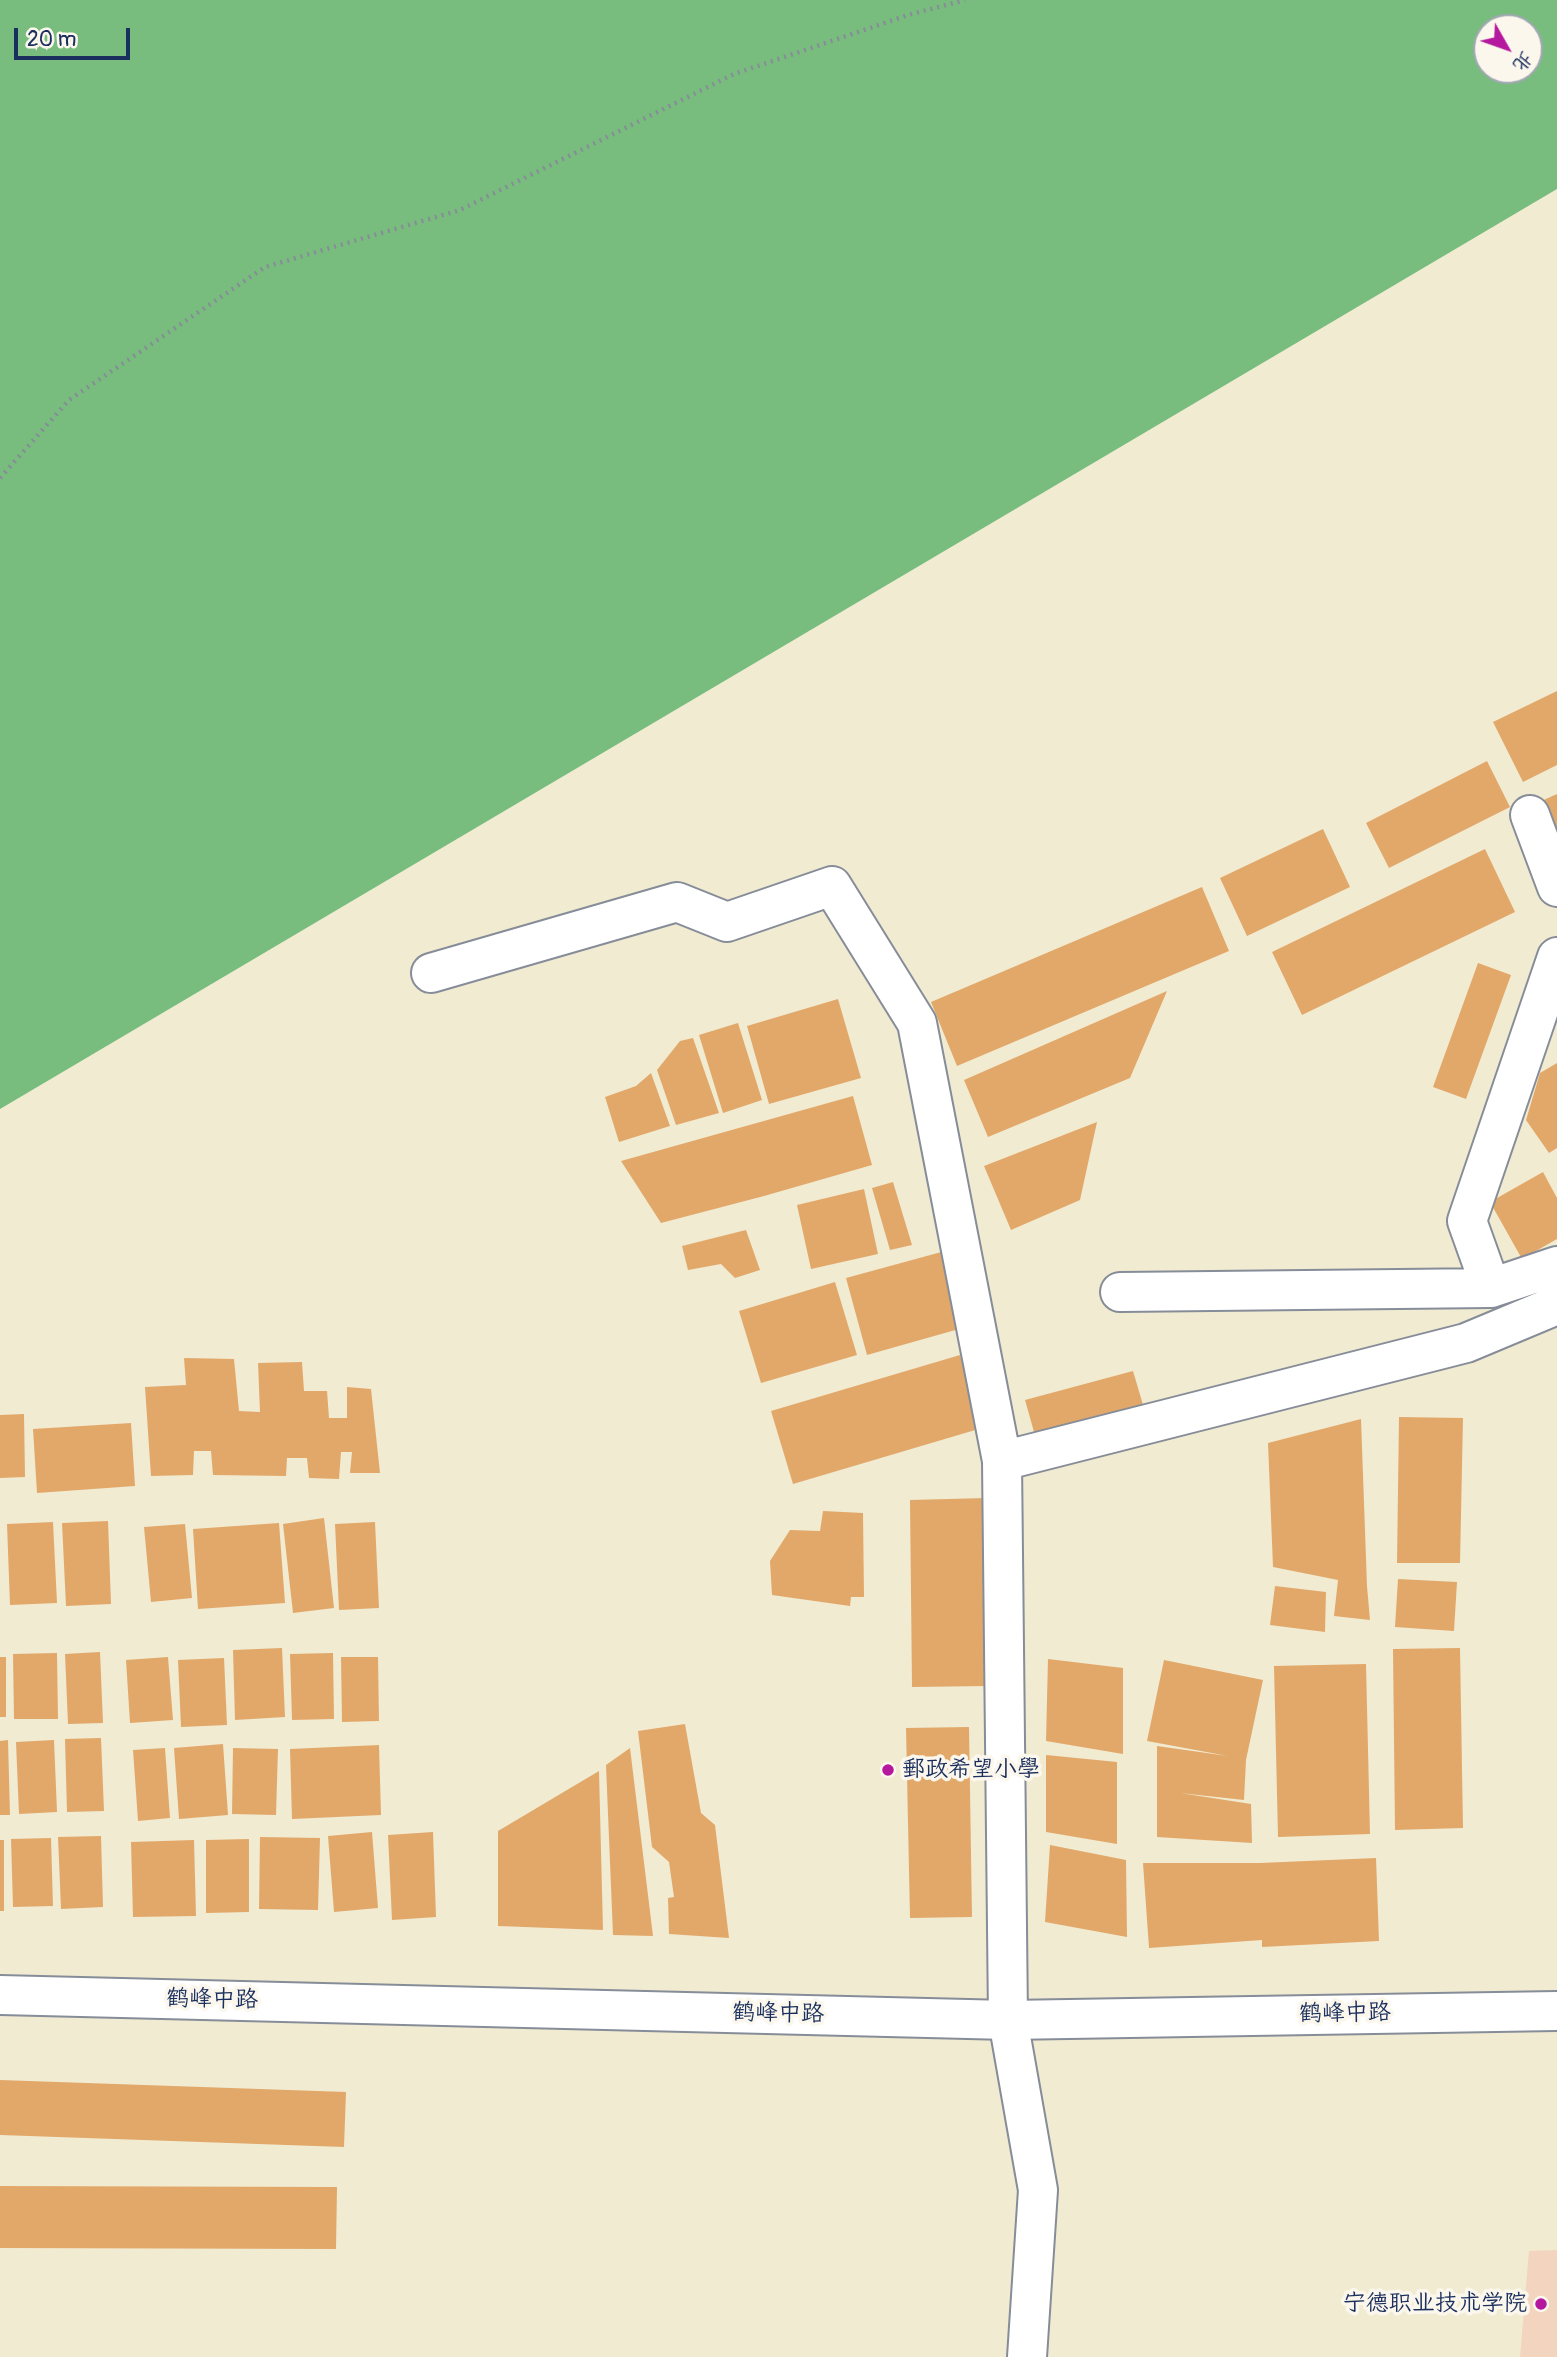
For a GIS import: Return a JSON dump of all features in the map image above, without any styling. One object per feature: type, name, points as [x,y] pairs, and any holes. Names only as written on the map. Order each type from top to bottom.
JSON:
[{"type":"street","points":[[1530,815],[1557,887]]},
{"type":"street","points":[[431,974],[677,902],[727,922],[832,886],[917,1023],[1002,1461],[1007,2020],[1038,2190],[1027,2357]]},
{"type":"street","points":[[1491,1288],[1467,1221],[1557,957]]},
{"type":"street","points":[[1120,1292],[1491,1288],[1557,1266]]},
{"type":"street","points":[[1002,1461],[1466,1343],[1557,1305]]},
{"type":"street","name":"鹤峰中路","points":[[0,1995],[1007,2020],[1557,2011]]},
{"type":"path","points":[[0,478],[69,400],[265,267],[460,209],[734,74],[908,15],[965,0]]},
{"type":"shaded area","name":"宁德职业技术学院","points":[[1557,2250],[1557,2357],[1520,2357],[1529,2251]]},
{"type":"green space","points":[[0,0],[1557,0],[1557,189],[0,1109]]},
{"type":"building","points":[[1557,691],[1557,765],[1523,782],[1493,722]]},
{"type":"building","points":[[1487,761],[1510,807],[1389,868],[1366,823]]},
{"type":"building","points":[[1557,794],[1557,844],[1537,803]]},
{"type":"building","points":[[1323,829],[1350,887],[1247,936],[1220,878]]},
{"type":"building","points":[[1485,849],[1515,912],[1302,1015],[1272,952]]},
{"type":"building","points":[[1202,887],[1229,951],[957,1066],[931,1002]]},
{"type":"building","points":[[1478,963],[1511,975],[1466,1099],[1433,1087]]},
{"type":"building","points":[[1167,991],[1130,1078],[988,1137],[964,1080]]},
{"type":"building","points":[[838,999],[861,1078],[769,1104],[747,1026]]},
{"type":"building","points":[[738,1023],[762,1100],[723,1113],[699,1035]]},
{"type":"building","points":[[693,1038],[719,1113],[676,1125],[657,1070],[680,1041]]},
{"type":"building","points":[[1557,1063],[1557,1148],[1549,1153],[1526,1120],[1540,1073]]},
{"type":"building","points":[[651,1073],[670,1126],[619,1142],[605,1097],[636,1086]]},
{"type":"building","points":[[853,1096],[872,1165],[764,1196],[661,1223],[621,1161]]},
{"type":"building","points":[[1097,1122],[1080,1200],[1011,1230],[984,1166]]},
{"type":"building","points":[[1543,1172],[1557,1198],[1557,1239],[1522,1259],[1490,1202]]},
{"type":"building","points":[[893,1182],[912,1245],[890,1250],[872,1188]]},
{"type":"building","points":[[864,1189],[878,1254],[811,1269],[797,1205]]},
{"type":"building","points":[[746,1230],[760,1270],[735,1278],[721,1264],[688,1270],[682,1246]]},
{"type":"building","points":[[945,1251],[966,1327],[867,1355],[846,1278]]},
{"type":"building","points":[[835,1282],[857,1355],[761,1383],[739,1311]]},
{"type":"building","points":[[960,1355],[982,1428],[793,1484],[771,1411]]},
{"type":"building","points":[[184,1358],[234,1359],[239,1411],[260,1412],[258,1363],[302,1362],[304,1391],[327,1391],[329,1418],[347,1418],[347,1387],[371,1389],[380,1473],[350,1473],[352,1452],[341,1452],[339,1479],[309,1478],[307,1458],[287,1458],[286,1476],[213,1475],[211,1451],[194,1451],[193,1475],[151,1476],[145,1387],[186,1385]]},
{"type":"building","points":[[1133,1371],[1144,1408],[1036,1439],[1025,1400]]},
{"type":"building","points":[[24,1414],[25,1477],[0,1478],[0,1415]]},
{"type":"building","points":[[1399,1417],[1463,1418],[1460,1563],[1397,1563]]},
{"type":"building","points":[[1361,1419],[1370,1620],[1334,1616],[1338,1580],[1273,1567],[1268,1443]]},
{"type":"building","points":[[131,1423],[135,1486],[37,1493],[33,1429]]},
{"type":"building","points":[[986,1498],[987,1686],[912,1687],[910,1500]]},
{"type":"building","points":[[823,1511],[863,1513],[864,1597],[851,1597],[850,1606],[772,1595],[770,1561],[790,1530],[820,1531]]},
{"type":"building","points":[[324,1518],[334,1608],[293,1613],[283,1524]]},
{"type":"building","points":[[108,1521],[111,1604],[66,1606],[62,1523]]},
{"type":"building","points":[[53,1522],[57,1603],[10,1605],[7,1524]]},
{"type":"building","points":[[375,1522],[379,1608],[339,1610],[335,1524]]},
{"type":"building","points":[[279,1523],[285,1603],[198,1609],[193,1529]]},
{"type":"building","points":[[185,1524],[192,1598],[151,1602],[144,1527]]},
{"type":"building","points":[[1398,1579],[1457,1582],[1454,1631],[1395,1627]]},
{"type":"building","points":[[1275,1586],[1326,1592],[1325,1632],[1270,1625]]},
{"type":"building","points":[[282,1648],[285,1717],[235,1720],[233,1650]]},
{"type":"building","points":[[1460,1648],[1463,1828],[1395,1830],[1393,1649]]},
{"type":"building","points":[[100,1652],[103,1723],[68,1724],[65,1654]]},
{"type":"building","points":[[57,1653],[58,1719],[14,1719],[13,1654]]},
{"type":"building","points":[[333,1653],[334,1719],[292,1720],[290,1654]]},
{"type":"building","points":[[0,1657],[6,1657],[6,1717],[0,1717]]},
{"type":"building","points":[[168,1657],[173,1720],[130,1723],[126,1660]]},
{"type":"building","points":[[341,1657],[378,1657],[379,1721],[342,1722]]},
{"type":"building","points":[[224,1658],[227,1725],[181,1727],[178,1660]]},
{"type":"building","points":[[1048,1659],[1123,1668],[1123,1754],[1046,1741]]},
{"type":"building","points":[[1164,1660],[1263,1680],[1246,1760],[1244,1800],[1180,1793],[1251,1804],[1252,1843],[1157,1837],[1157,1746],[1228,1756],[1147,1741]]},
{"type":"building","points":[[1366,1664],[1370,1834],[1278,1837],[1274,1666]]},
{"type":"building","points":[[685,1724],[701,1813],[715,1825],[729,1938],[669,1934],[668,1898],[674,1897],[669,1862],[652,1847],[638,1731]]},
{"type":"building","points":[[969,1727],[972,1917],[910,1918],[906,1728]]},
{"type":"building","points":[[101,1738],[104,1811],[67,1812],[65,1739]]},
{"type":"building","points":[[8,1740],[10,1815],[0,1815],[0,1741]]},
{"type":"building","points":[[54,1740],[57,1812],[19,1814],[16,1742]]},
{"type":"building","points":[[223,1744],[228,1815],[179,1819],[174,1748]]},
{"type":"building","points":[[379,1745],[381,1815],[292,1819],[290,1749]]},
{"type":"building","points":[[165,1748],[170,1818],[138,1821],[133,1750]]},
{"type":"building","points":[[233,1748],[278,1749],[276,1815],[232,1814]]},
{"type":"building","points":[[630,1748],[653,1936],[613,1935],[606,1765]]},
{"type":"building","points":[[1046,1755],[1117,1762],[1117,1844],[1046,1832]]},
{"type":"building","points":[[599,1771],[603,1930],[498,1926],[498,1831]]},
{"type":"building","points":[[372,1832],[378,1908],[334,1912],[328,1836]]},
{"type":"building","points":[[433,1832],[436,1917],[392,1920],[388,1835]]},
{"type":"building","points":[[101,1836],[103,1907],[61,1909],[58,1837]]},
{"type":"building","points":[[260,1837],[320,1838],[318,1910],[259,1909]]},
{"type":"building","points":[[51,1838],[53,1906],[13,1907],[11,1839]]},
{"type":"building","points":[[249,1839],[249,1912],[206,1913],[206,1840]]},
{"type":"building","points":[[0,1840],[4,1840],[4,1911],[0,1911]]},
{"type":"building","points":[[194,1840],[196,1916],[133,1917],[131,1842]]},
{"type":"building","points":[[1050,1845],[1126,1860],[1127,1937],[1045,1922]]},
{"type":"building","points":[[1376,1858],[1379,1941],[1262,1947],[1262,1940],[1149,1948],[1143,1863],[1260,1863]]},
{"type":"building","points":[[0,2080],[346,2092],[344,2147],[0,2135]]},
{"type":"building","points":[[0,2186],[337,2187],[336,2249],[0,2248]]},
{"type":"place","name":"郵政希望小學","points":[[888,1770]]},
{"type":"place","name":"宁德职业技术学院","points":[[1541,2304]]}]
